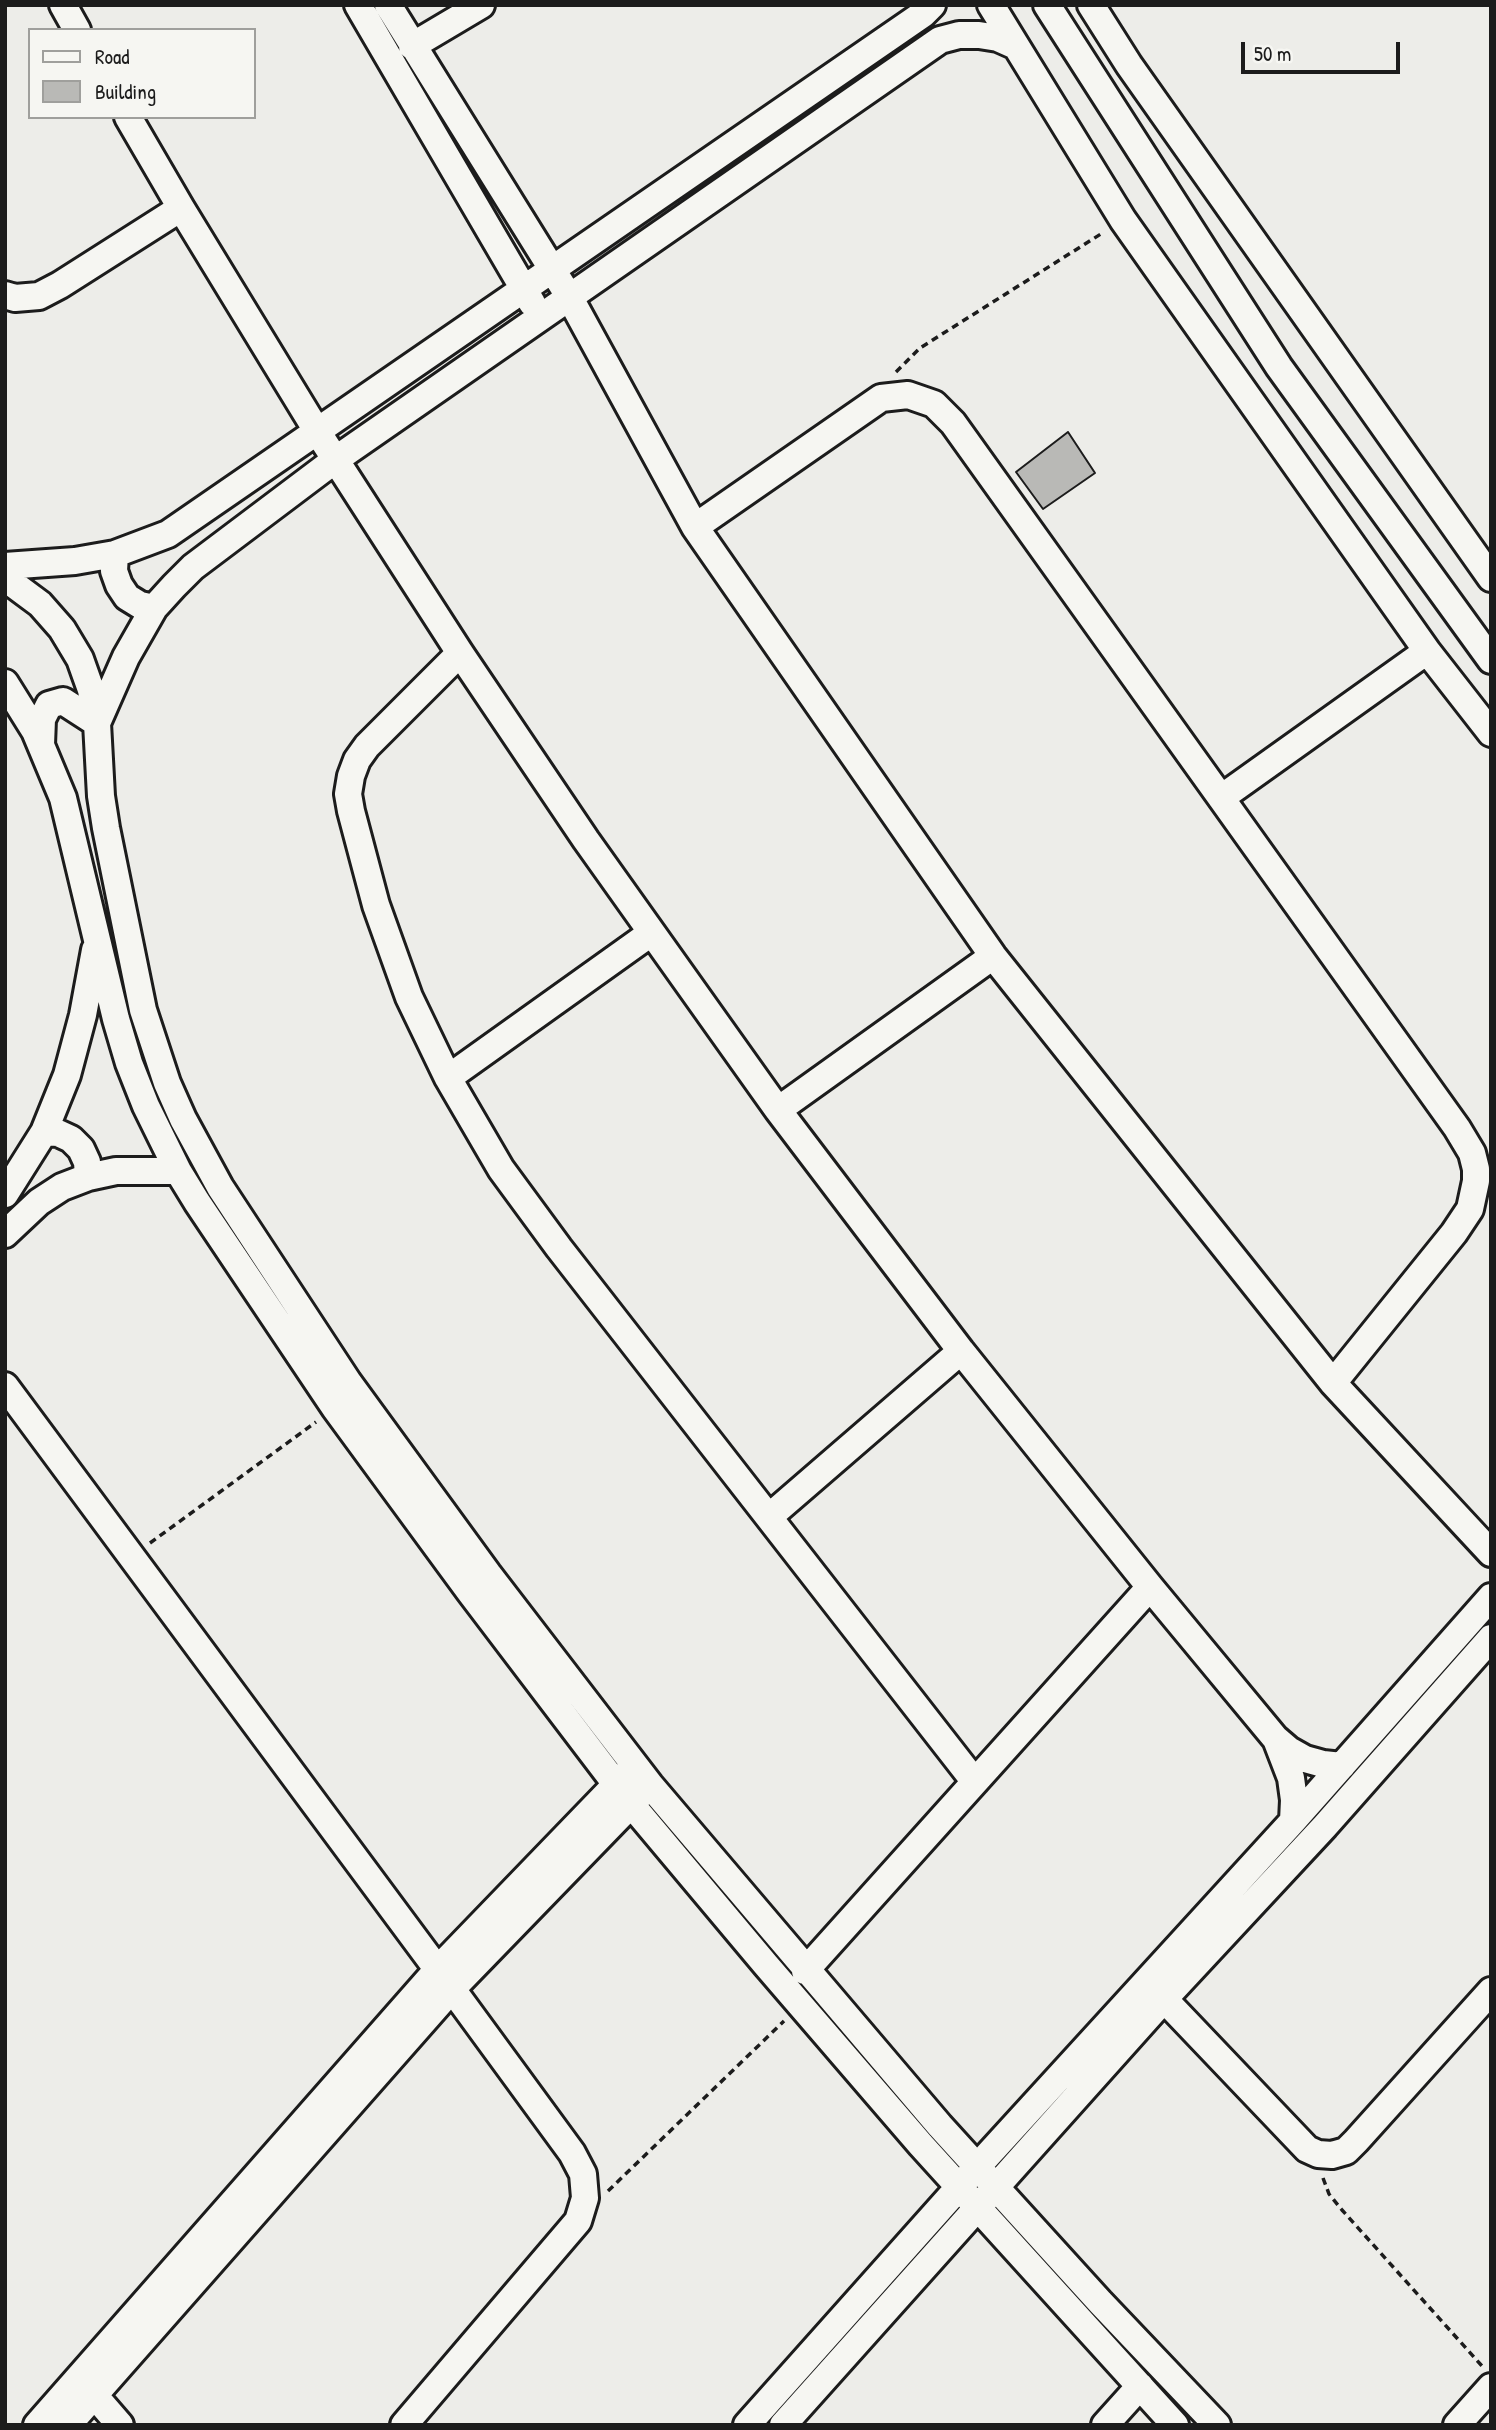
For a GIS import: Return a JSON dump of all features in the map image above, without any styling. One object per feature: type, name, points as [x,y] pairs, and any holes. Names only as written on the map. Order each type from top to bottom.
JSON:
[{"type":"street","points":[[63,5],[76,28]]},
{"type":"street","points":[[358,5],[541,318]]},
{"type":"street","points":[[388,5],[570,298],[695,527],[993,956],[1333,1383],[1491,1553]]},
{"type":"street","points":[[412,46],[481,5]]},
{"type":"street","points":[[5,566],[75,561],[115,554],[167,534],[923,14],[932,5]]},
{"type":"street","points":[[991,5],[1123,220],[1427,651],[1491,733]]},
{"type":"street","points":[[1046,5],[1279,367],[1491,660]]},
{"type":"street","points":[[1091,5],[1129,65],[1491,578]]},
{"type":"street","points":[[97,723],[126,657],[154,608],[193,567],[335,460],[940,40],[959,35],[979,35],[998,38],[1016,46]]},
{"type":"street","points":[[129,119],[317,431],[460,653],[651,933],[778,1110],[961,1351],[1275,1738],[1305,1759],[1342,1766]]},
{"type":"street","points":[[5,295],[15,298],[39,296],[181,208]]},
{"type":"street","points":[[1246,393],[1279,367]]},
{"type":"street","points":[[695,527],[881,398],[908,395],[934,404],[953,423],[1457,1128],[1472,1153],[1476,1168],[1469,1209],[1333,1383]]},
{"type":"street","points":[[115,554],[114,571],[118,585],[127,597],[140,605],[154,608]]},
{"type":"street","points":[[5,578],[40,604],[62,629],[80,659],[88,679],[97,723],[101,796],[134,972],[154,1047],[183,1119],[220,1187],[348,1382],[488,1574],[633,1785],[800,2005],[977,2187],[1100,2302],[1217,2425]]},
{"type":"street","points":[[1221,798],[1427,651]]},
{"type":"street","points":[[460,653],[367,746],[357,760],[348,794],[376,905],[409,997],[448,1079],[501,1169],[559,1248],[975,1782]]},
{"type":"street","points":[[5,683],[41,745],[63,798],[116,1019],[146,1106],[178,1171],[335,1408],[470,1592],[633,1785],[805,1971],[977,2187],[1175,2425]]},
{"type":"street","points":[[41,745],[45,711],[55,702],[70,704],[97,723]]},
{"type":"street","points":[[448,1079],[651,933]]},
{"type":"street","points":[[5,1194],[44,1132],[64,1085],[76,1046],[97,938]]},
{"type":"street","points":[[778,1110],[993,956]]},
{"type":"street","points":[[44,1132],[58,1133],[71,1139],[81,1149],[87,1163],[88,1177]]},
{"type":"street","points":[[5,1234],[39,1202],[62,1187],[88,1177],[116,1171],[178,1171]]},
{"type":"street","points":[[769,1517],[961,1351]]},
{"type":"street","points":[[5,1386],[445,1979],[572,2153],[583,2174],[585,2198],[578,2221],[404,2425]]},
{"type":"street","points":[[805,1971],[1150,1587]]},
{"type":"street","points":[[783,2425],[977,2187],[1293,1821],[1491,1597]]},
{"type":"street","points":[[747,2425],[1164,1998],[1325,1826],[1491,1638]]},
{"type":"street","points":[[1275,1738],[1291,1778],[1293,1821]]},
{"type":"street","points":[[37,2425],[81,2403],[445,1979],[633,1785]]},
{"type":"street","points":[[1164,1998],[1297,2140],[1318,2154],[1332,2155],[1346,2151],[1356,2141],[1491,1991]]},
{"type":"street","points":[[1105,2425],[1140,2386]]},
{"type":"street","points":[[1457,2425],[1491,2387]]},
{"type":"street","points":[[81,2403],[120,2425]]},
{"type":"path","points":[[881,398],[890,379],[920,348],[1123,220]]},
{"type":"path","points":[[131,1556],[335,1408]]},
{"type":"path","points":[[585,2198],[598,2196],[620,2182],[800,2005]]},
{"type":"path","points":[[1318,2154],[1321,2175],[1329,2194],[1491,2376]]},
{"type":"building","points":[[1068,432],[1095,473],[1043,509],[1016,472]]}]
